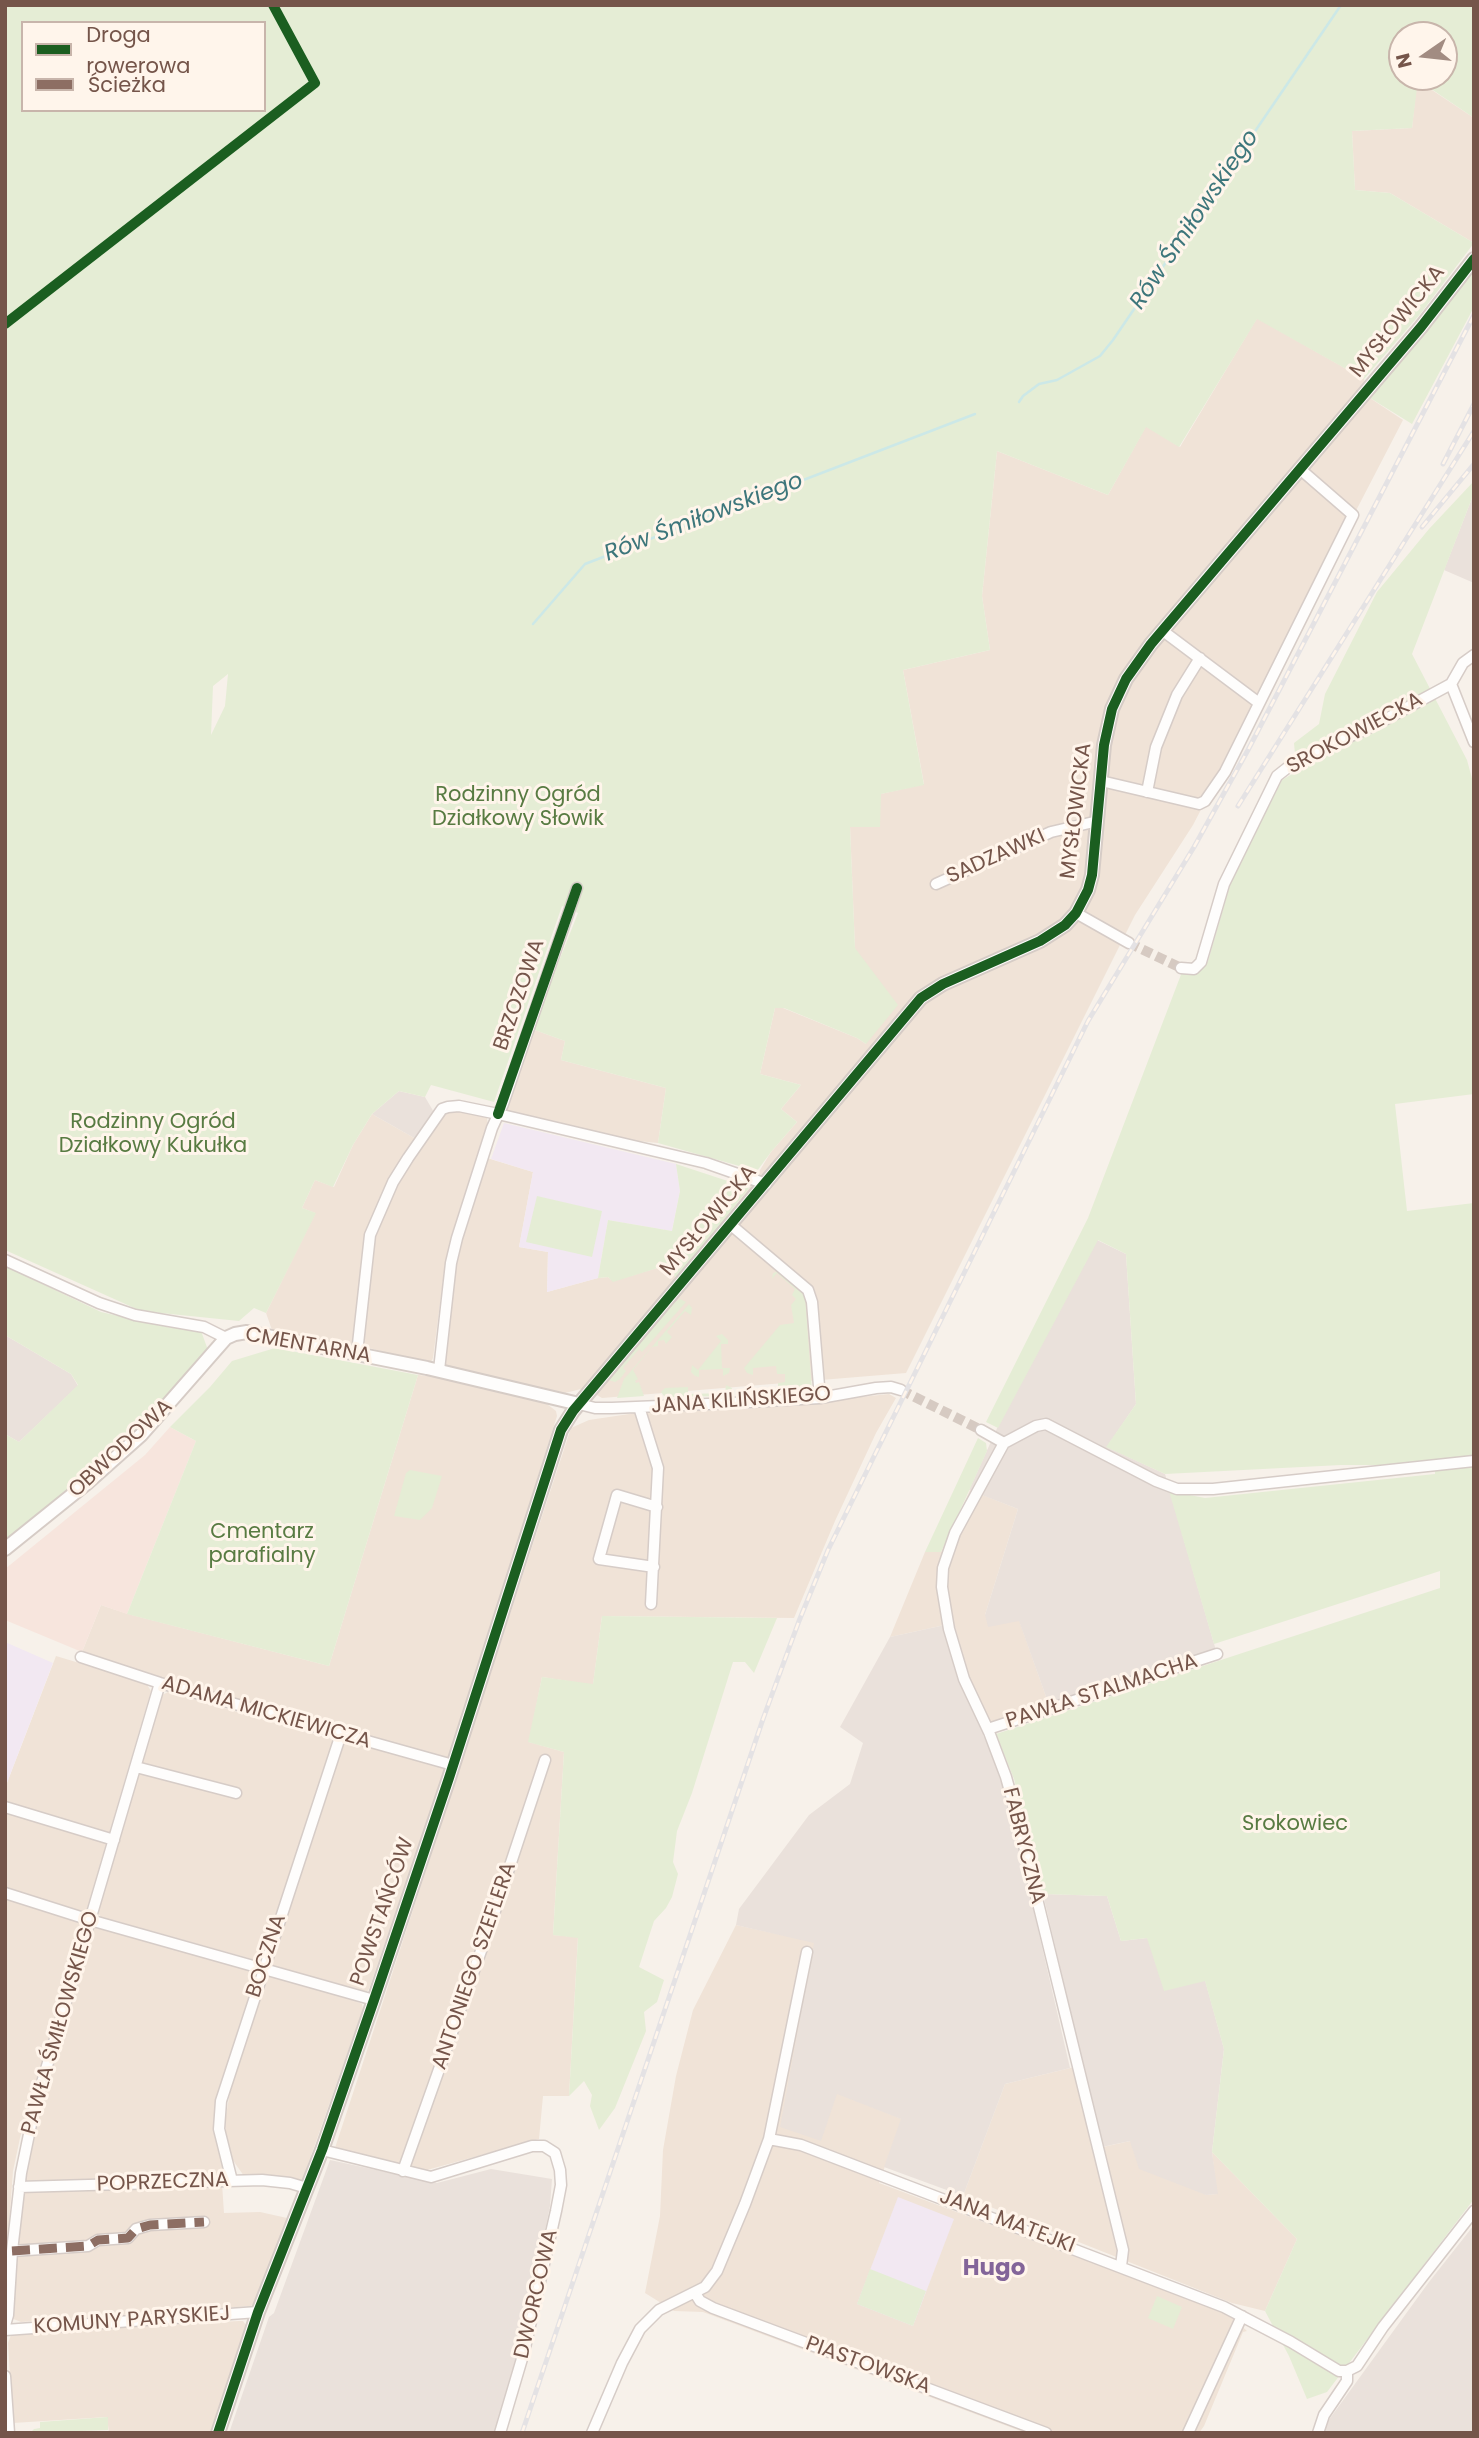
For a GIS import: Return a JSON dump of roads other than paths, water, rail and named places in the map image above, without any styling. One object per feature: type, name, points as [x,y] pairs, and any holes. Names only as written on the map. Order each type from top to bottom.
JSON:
[{"type":"street","name":"MYSŁOWICKA","points":[[579,1404],[921,998],[943,984],[1040,941],[1065,925],[1076,913],[1092,875],[1104,745],[1116,698],[1134,666],[1421,327],[1474,259]]},
{"type":"street","name":"MYSŁOWICKA","points":[[1101,781],[1199,804],[1205,801],[1225,772],[1353,514],[1300,469]]},
{"type":"street","points":[[1163,631],[1259,703]]},
{"type":"street","name":"SROKOWIECKA","points":[[1181,968],[1194,969],[1201,962],[1224,884],[1277,776],[1296,761],[1377,724],[1451,684],[1463,663],[1474,655]]},
{"type":"street","points":[[1147,792],[1160,737],[1177,695],[1200,658]]},
{"type":"street","points":[[1451,684],[1474,742]]},
{"type":"street","name":"SADZAWKI","points":[[936,884],[1051,832],[1098,821]]},
{"type":"street","name":"BRZOZOWA","points":[[439,1370],[454,1250],[577,888]]},
{"type":"street","points":[[1076,913],[1129,943]]},
{"type":"street","points":[[357,1353],[370,1235],[400,1170],[442,1109],[459,1105],[498,1114],[723,1167],[766,1184]]},
{"type":"street","points":[[731,1225],[808,1290],[812,1302],[820,1398]]},
{"type":"street","name":"CMENTARNA","points":[[5,1260],[99,1303],[135,1315],[204,1327],[226,1339],[247,1332],[439,1370],[579,1404]]},
{"type":"street","name":"OBWODOWA","points":[[5,1549],[141,1435],[226,1339]]},
{"type":"street","name":"JANA KILIŃSKIEGO","points":[[579,1404],[595,1408],[639,1407],[820,1398],[891,1387],[901,1390]]},
{"type":"street","name":"POWSTAŃCÓW","points":[[218,2433],[258,2312],[322,2150],[374,2000],[453,1765],[555,1446],[561,1430],[579,1404]]},
{"type":"street","points":[[639,1407],[658,1468],[651,1604]]},
{"type":"street","points":[[981,1430],[1004,1443],[1036,1426],[1046,1424],[1156,1481],[1177,1489],[1213,1489],[1474,1461]]},
{"type":"street","name":"FABRYCZNA","points":[[1004,1443],[955,1533],[943,1569],[944,1604],[964,1679],[988,1729],[1017,1817],[1123,2250],[1121,2266]]},
{"type":"street","points":[[654,1567],[599,1559],[617,1495],[657,1507]]},
{"type":"street","name":"PAWŁA STALMACHA","points":[[988,1729],[1217,1654]]},
{"type":"street","name":"ADAMA MICKIEWICZA","points":[[81,1657],[160,1683],[453,1765]]},
{"type":"street","name":"PAWŁA ŚMIŁOWSKIEGO","points":[[5,2327],[19,2188],[34,2110],[160,1683]]},
{"type":"street","name":"BOCZNA","points":[[232,2181],[219,2129],[221,2101],[341,1734]]},
{"type":"street","name":"ANTONIEGO SZEFLERA","points":[[403,2171],[493,1917],[545,1759]]},
{"type":"street","points":[[136,1767],[236,1793]]},
{"type":"street","points":[[5,1807],[114,1840]]},
{"type":"street","points":[[5,1893],[90,1920],[374,2000]]},
{"type":"street","points":[[592,2433],[640,2329],[659,2310],[695,2293],[712,2279],[717,2271],[769,2139],[807,1952]]},
{"type":"street","name":"JANA MATEJKI","points":[[769,2139],[801,2144],[1121,2266],[1242,2316],[1339,2371],[1347,2371]]},
{"type":"street","name":"DWORCOWA","points":[[403,2171],[431,2177],[532,2146],[544,2146],[555,2153],[561,2185],[556,2211],[524,2352],[500,2433]]},
{"type":"street","points":[[322,2150],[403,2171]]},
{"type":"street","name":"POPRZECZNA","points":[[19,2188],[275,2180],[307,2188]]},
{"type":"street","points":[[1318,2433],[1324,2415],[1347,2381],[1347,2371],[1357,2366],[1383,2327],[1474,2211]]},
{"type":"street","points":[[12,2251],[88,2246],[99,2240],[128,2238],[136,2229],[150,2225],[204,2222]]},
{"type":"street","name":"PIASTOWSKA","points":[[695,2293],[700,2301],[713,2308],[1046,2433]]},
{"type":"street","name":"KOMUNY PARYSKIEJ","points":[[5,2327],[258,2312]]},
{"type":"street","points":[[1188,2433],[1242,2316]]},
{"type":"street","points":[[5,2376],[9,2433]]},
{"type":"waterway","name":"Rów Śmiłowskiego","points":[[1019,402],[1039,384],[1057,380],[1100,356],[1113,340],[1341,5]]},
{"type":"waterway","name":"Rów Śmiłowskiego","points":[[533,624],[585,564],[975,414]]},
{"type":"tunnel","points":[[1129,943],[1181,968]]},
{"type":"tunnel","points":[[901,1390],[981,1430]]},
{"type":"railway","points":[[522,2433],[763,1719],[828,1550],[1088,1021],[1194,847],[1248,750],[1474,315]]},
{"type":"railway","points":[[1443,464],[1474,404]]},
{"type":"railway","points":[[1238,806],[1474,431]]},
{"type":"railway","points":[[1422,527],[1474,464]]},
{"type":"district","name":"Hugo","points":[[994,2269]]},
{"type":"park label","name":"Rodzinny Ogród Działkowy Słowik","points":[[518,808]]},
{"type":"park label","name":"Rodzinny Ogród Działkowy Kukułka","points":[[153,1135]]},
{"type":"park label","name":"Cmentarz parafialny","points":[[262,1545]]},
{"type":"park label","name":"Srokowiec","points":[[1295,1825]]}]
